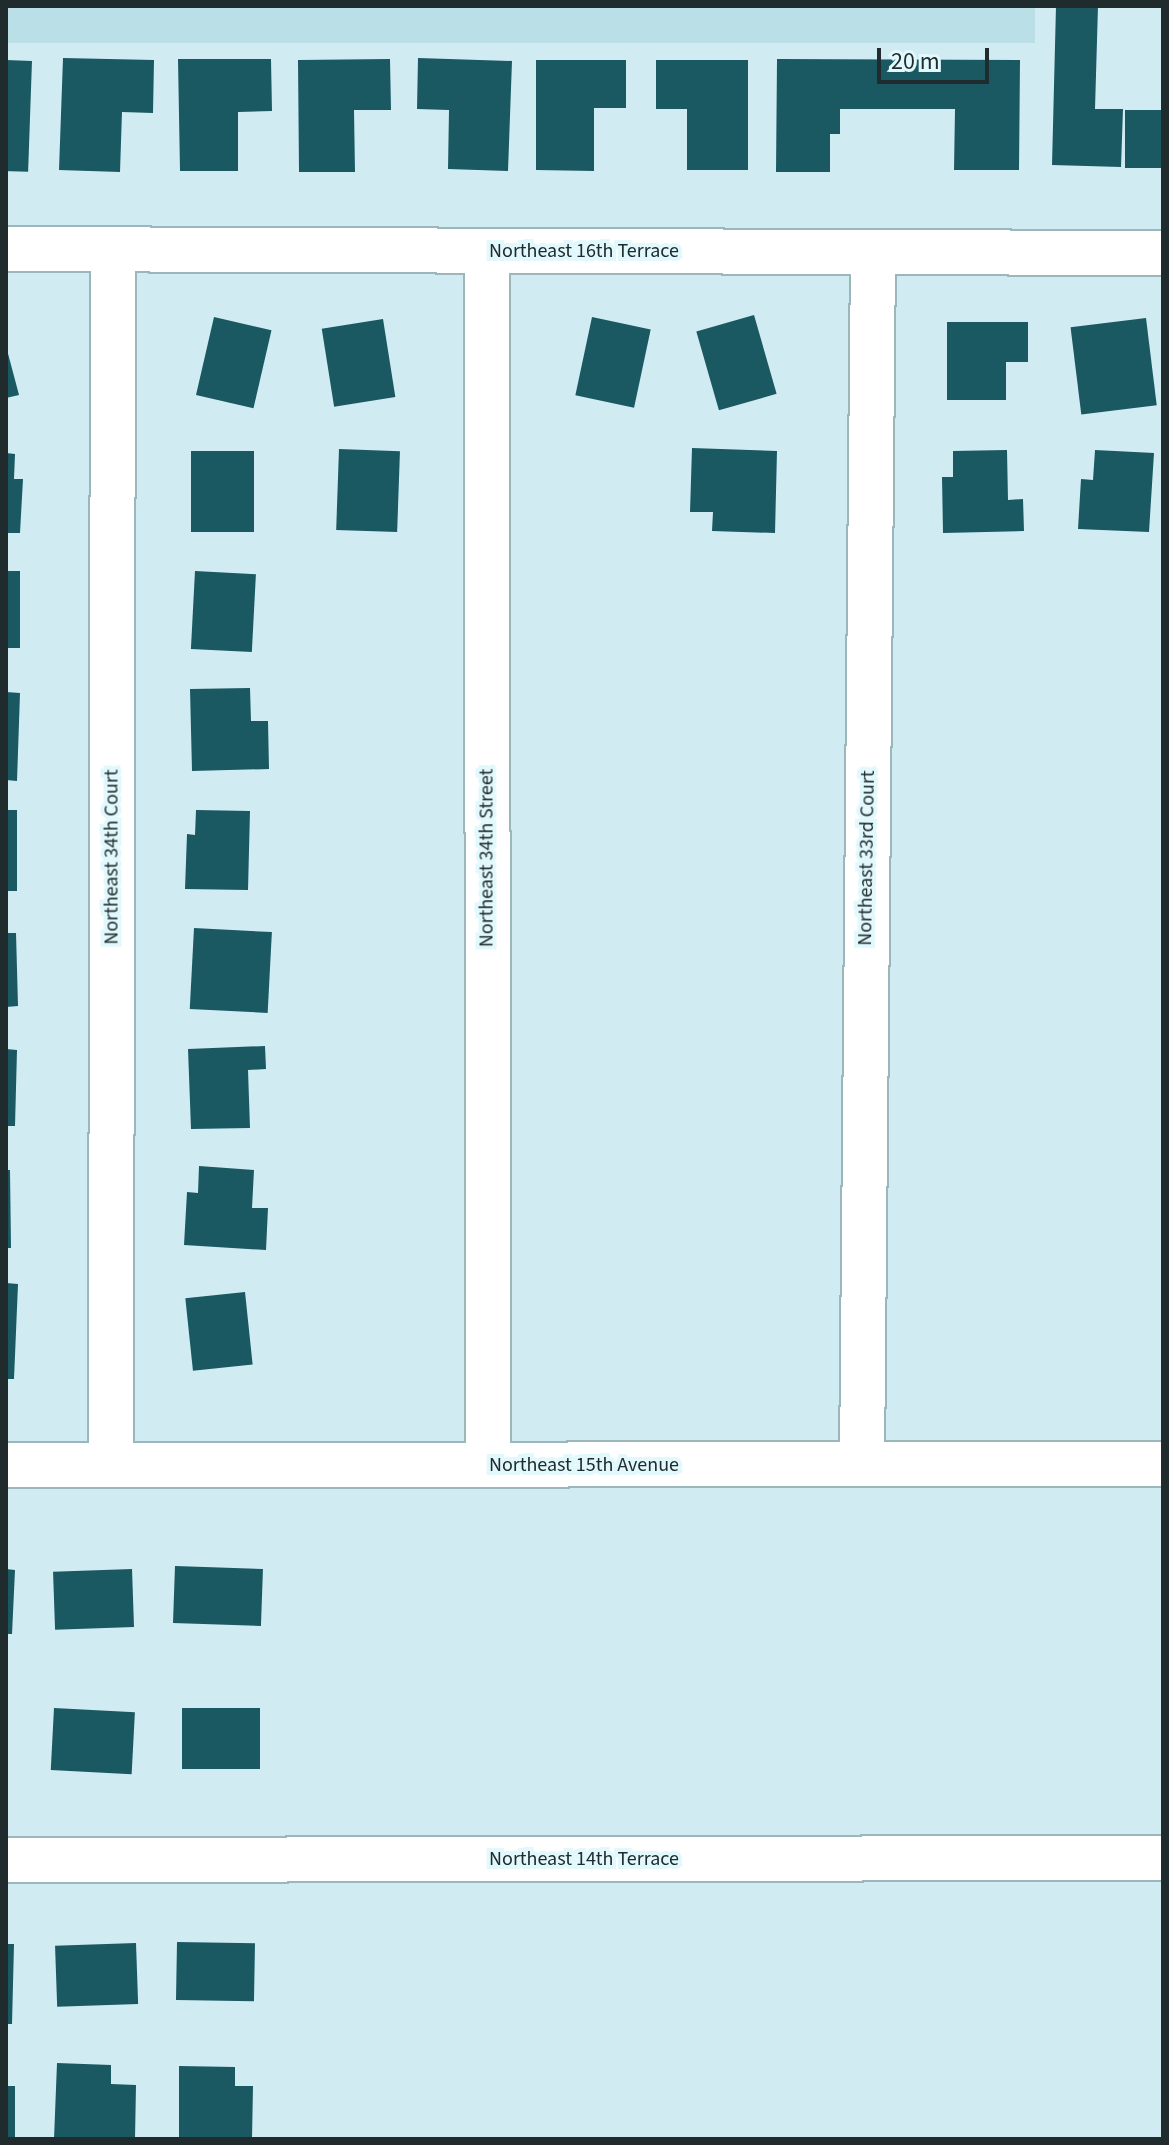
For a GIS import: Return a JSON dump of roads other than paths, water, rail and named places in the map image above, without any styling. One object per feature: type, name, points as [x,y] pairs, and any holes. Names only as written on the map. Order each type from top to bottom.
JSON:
[{"type":"street","name":"Northeast 16th Terrace","points":[[6,249],[1163,253]]},
{"type":"street","name":"Northeast 34th Court","points":[[111,1465],[113,249]]},
{"type":"street","name":"Northeast 34th Street","points":[[487,251],[488,1465]]},
{"type":"street","name":"Northeast 33rd Court","points":[[862,1464],[873,252]]},
{"type":"street","name":"Northeast 15th Avenue","points":[[6,1465],[1163,1464]]},
{"type":"street","name":"Northeast 14th Terrace","points":[[6,1860],[1163,1858]]}]
